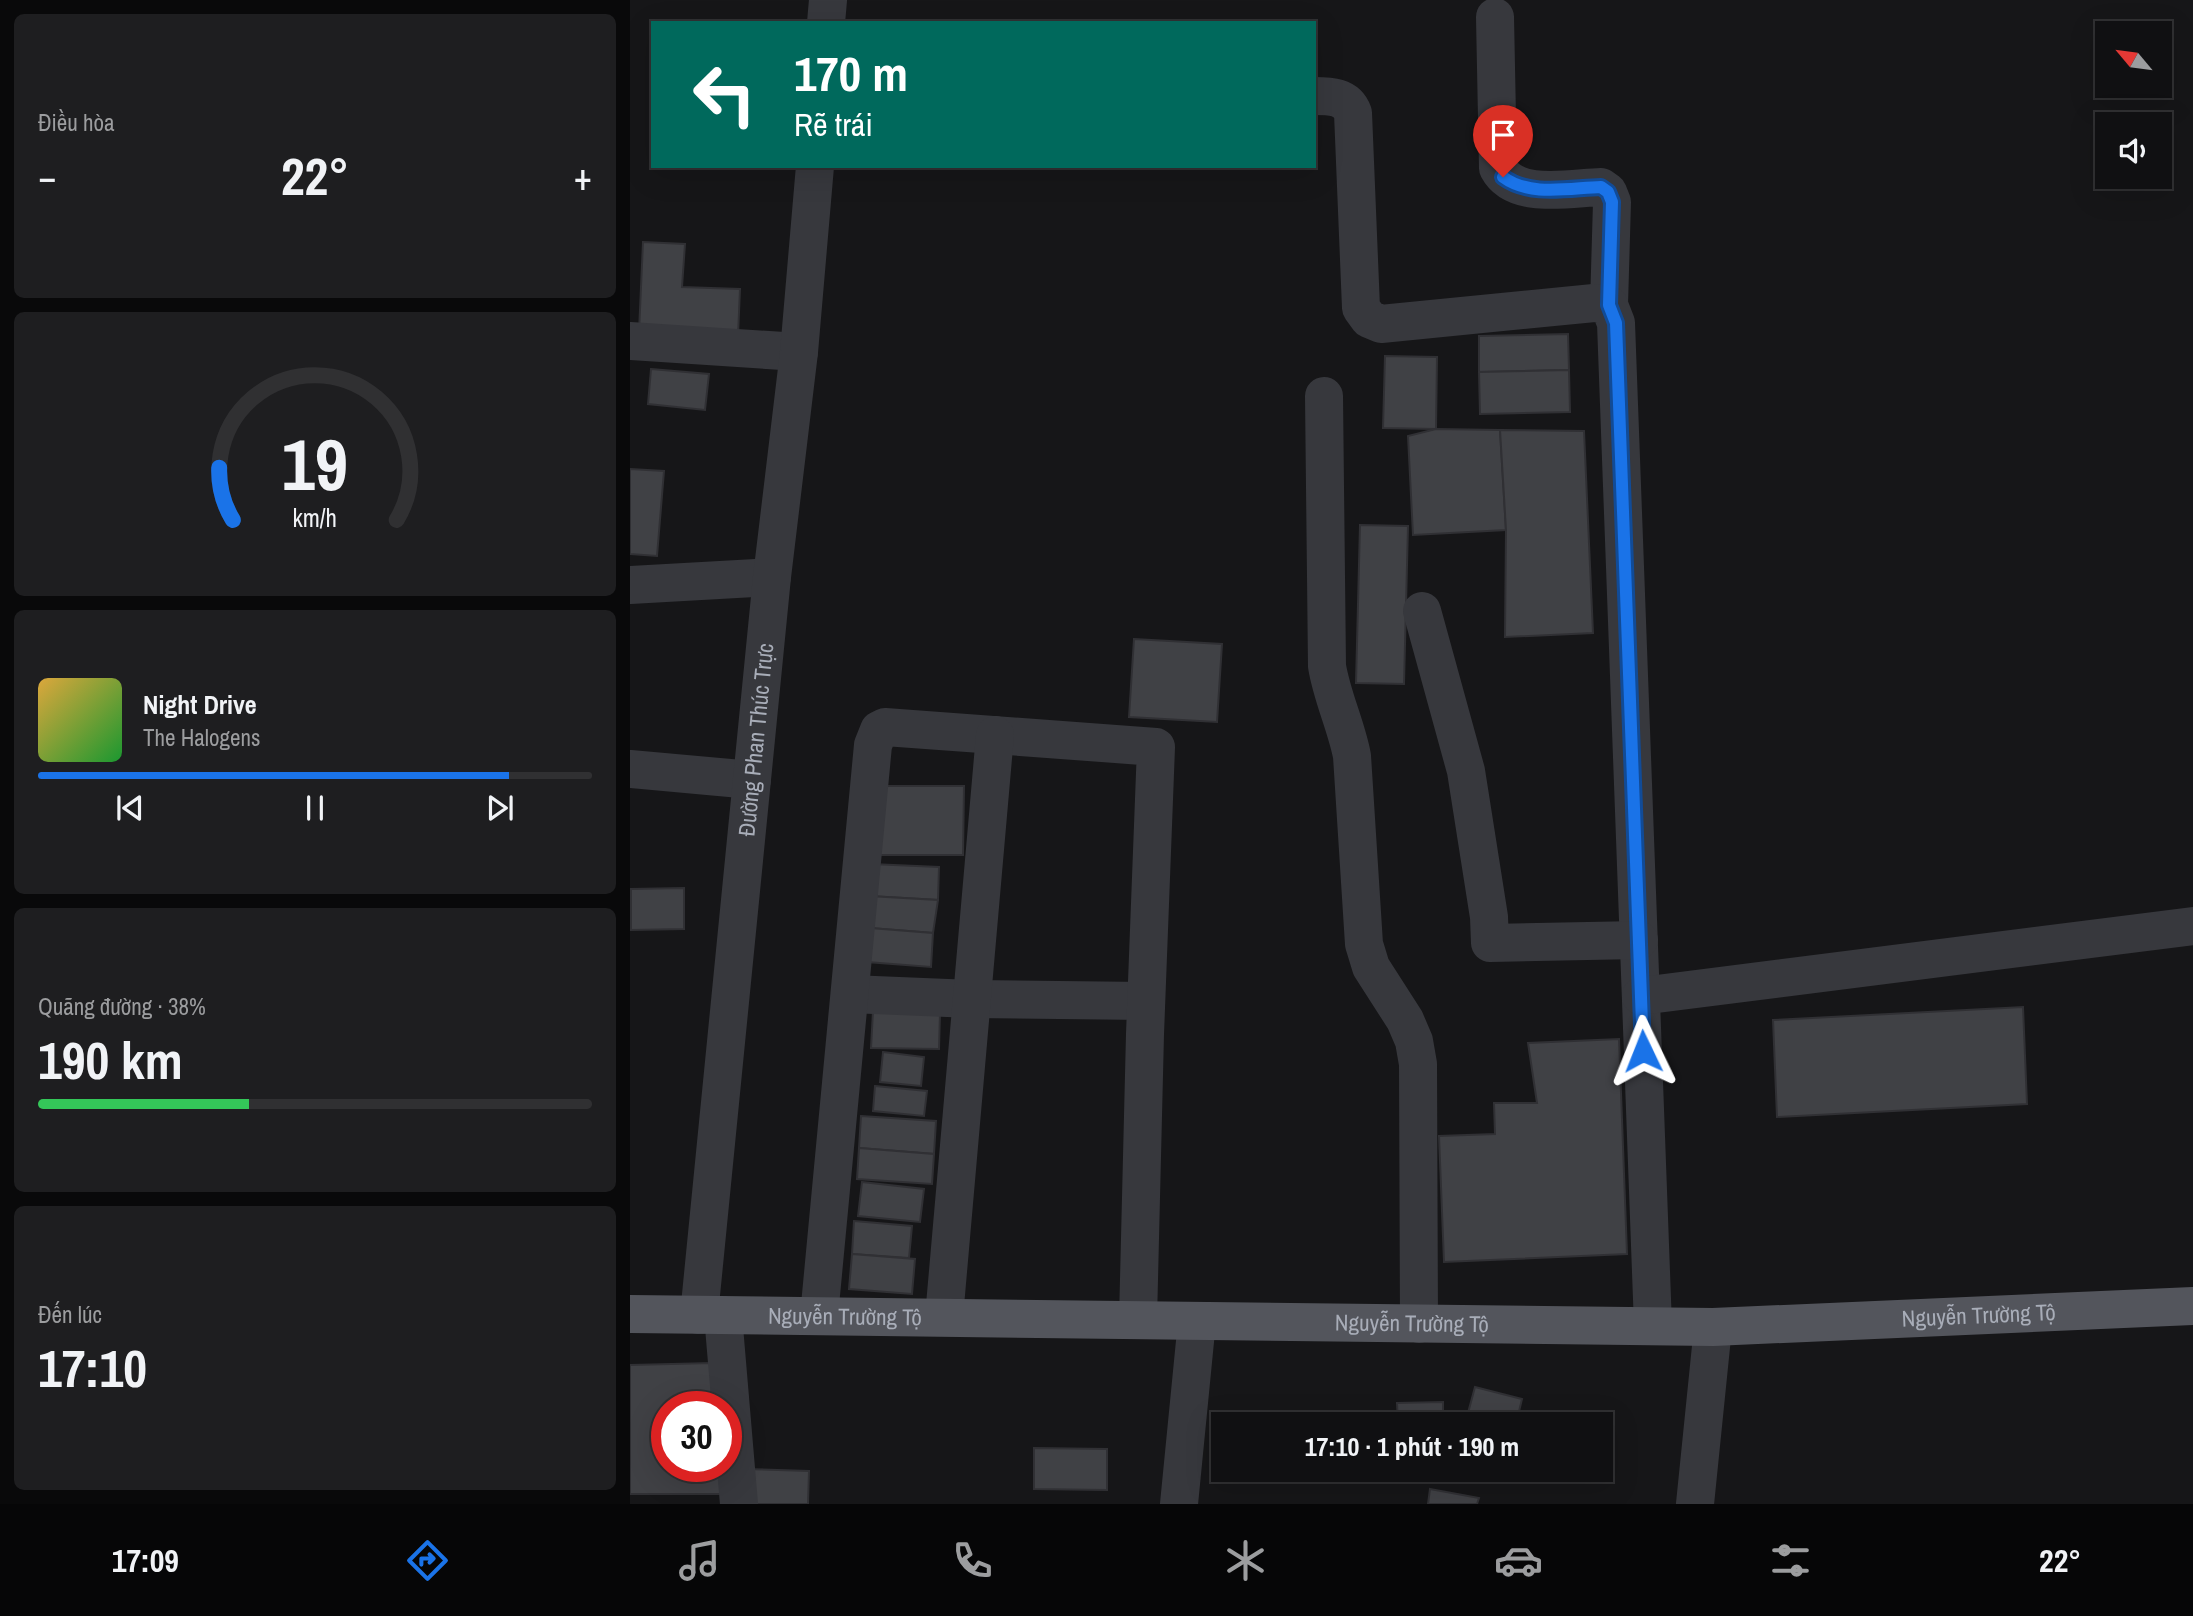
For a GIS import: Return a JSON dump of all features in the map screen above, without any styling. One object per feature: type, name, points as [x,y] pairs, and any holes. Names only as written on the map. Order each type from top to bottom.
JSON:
[{"type":"main road","name":"Nguyễn Trường Tộ","points":[[630,1314],[1713,1327],[2193,1306]]},
{"type":"street","points":[[826,21],[828,0]]},
{"type":"street","points":[[1495,17],[1498,168],[1503,177],[1513,184],[1533,190],[1601,187],[1608,192],[1612,202],[1609,305],[1616,323],[1653,1326]]},
{"type":"street","points":[[1316,96],[1339,98],[1350,106],[1353,113],[1361,308],[1369,319],[1381,324],[1594,303],[1609,305]]},
{"type":"street","name":"Đường Phan Thúc Trực","points":[[739,1504],[711,1315],[752,780],[772,578],[799,352],[815,168]]},
{"type":"street","points":[[630,341],[799,352]]},
{"type":"street","points":[[1324,396],[1327,666],[1332,695],[1346,730],[1352,756],[1364,944],[1371,967],[1405,1020],[1414,1041],[1418,1064],[1419,1324]]},
{"type":"street","points":[[630,585],[772,578]]},
{"type":"street","points":[[1422,611],[1465,771],[1489,917],[1490,943],[1639,940]]},
{"type":"street","points":[[819,1316],[872,758],[875,736],[885,727],[1156,747],[1138,1320]]},
{"type":"street","points":[[944,1317],[995,734]]},
{"type":"street","points":[[630,769],[752,780]]},
{"type":"street","points":[[1641,996],[2193,926]]},
{"type":"street","points":[[849,994],[972,999],[1146,1001]]},
{"type":"street","points":[[1179,1504],[1197,1321]]},
{"type":"street","points":[[1695,1504],[1713,1327]]},
{"type":"building","points":[[643,242],[685,244],[682,287],[740,289],[738,336],[639,332]]},
{"type":"building","points":[[1568,334],[1569,370],[1479,372],[1479,336]]},
{"type":"building","points":[[1385,356],[1437,357],[1436,429],[1383,428]]},
{"type":"building","points":[[651,369],[709,374],[705,410],[648,404]]},
{"type":"building","points":[[1569,370],[1570,412],[1480,414],[1479,372]]},
{"type":"building","points":[[1436,429],[1500,430],[1506,530],[1413,535],[1408,436]]},
{"type":"building","points":[[1500,430],[1584,431],[1593,633],[1505,637],[1506,530]]},
{"type":"building","points":[[630,469],[664,471],[657,556],[630,554]]},
{"type":"building","points":[[1360,525],[1408,526],[1404,684],[1356,683]]},
{"type":"building","points":[[1134,639],[1222,644],[1217,722],[1129,717]]},
{"type":"building","points":[[878,786],[964,786],[963,855],[878,855]]},
{"type":"building","points":[[871,864],[939,867],[938,900],[869,896]]},
{"type":"building","points":[[684,888],[684,929],[631,930],[631,889]]},
{"type":"building","points":[[869,896],[938,900],[933,933],[870,928]]},
{"type":"building","points":[[870,928],[933,933],[931,967],[867,962]]},
{"type":"building","points":[[2023,1007],[2027,1104],[1777,1117],[1773,1020]]},
{"type":"building","points":[[873,1011],[940,1013],[939,1049],[871,1048]]},
{"type":"building","points":[[1619,1039],[1627,1254],[1444,1262],[1439,1136],[1495,1134],[1494,1103],[1537,1103],[1528,1043]]},
{"type":"building","points":[[883,1052],[924,1057],[921,1086],[880,1082]]},
{"type":"building","points":[[875,1086],[927,1091],[924,1116],[873,1111]]},
{"type":"building","points":[[861,1116],[936,1121],[934,1154],[859,1148]]},
{"type":"building","points":[[859,1148],[934,1154],[932,1184],[857,1179]]},
{"type":"building","points":[[862,1182],[924,1189],[920,1222],[858,1216]]},
{"type":"building","points":[[854,1221],[912,1226],[909,1258],[852,1254]]},
{"type":"building","points":[[852,1254],[915,1259],[912,1294],[849,1289]]},
{"type":"building","points":[[712,1363],[715,1391],[651,1391],[651,1482],[722,1482],[723,1494],[630,1494],[630,1365]]},
{"type":"building","points":[[1475,1387],[1522,1399],[1519,1412],[1468,1412]]},
{"type":"building","points":[[1443,1402],[1443,1412],[1397,1412],[1397,1403]]},
{"type":"building","points":[[1034,1448],[1107,1449],[1107,1490],[1034,1489]]},
{"type":"building","points":[[744,1469],[809,1471],[808,1504],[743,1504]]},
{"type":"building","points":[[1430,1489],[1479,1498],[1477,1504],[1428,1504]]},
{"type":"route","points":[[1503,177],[1513,184],[1533,190],[1601,187],[1608,192],[1612,202],[1609,305],[1616,323],[1643,1051]]}]
